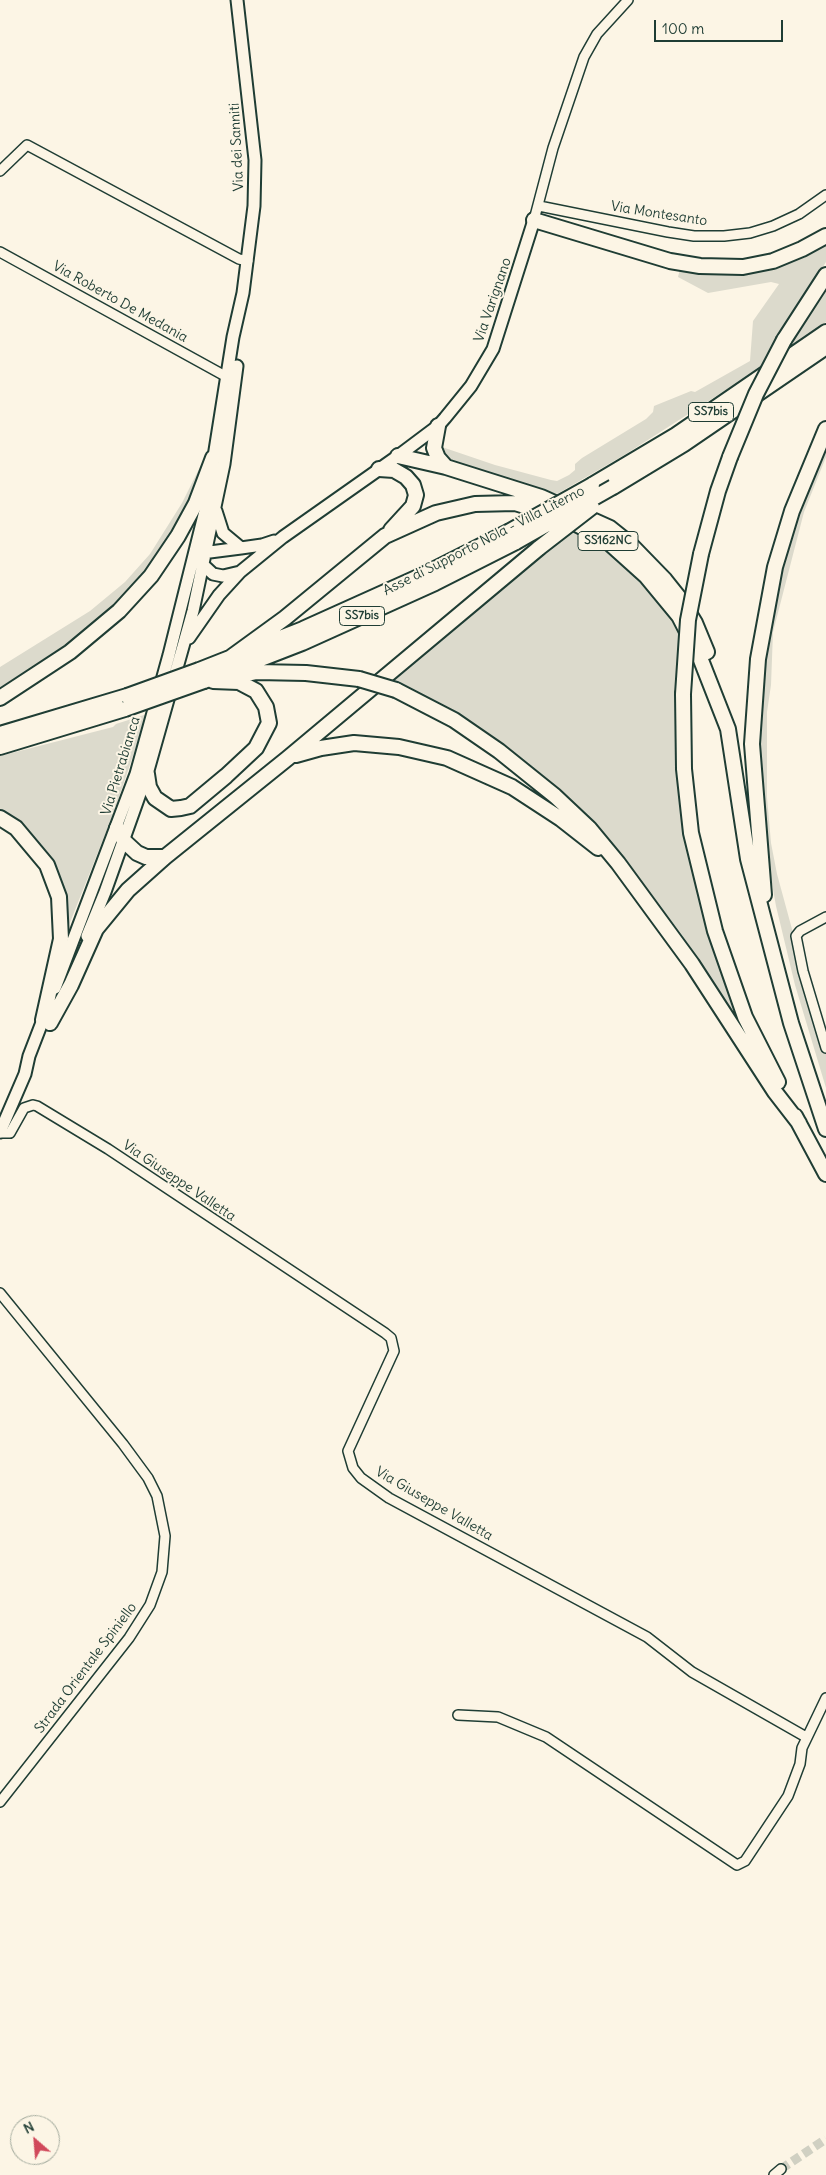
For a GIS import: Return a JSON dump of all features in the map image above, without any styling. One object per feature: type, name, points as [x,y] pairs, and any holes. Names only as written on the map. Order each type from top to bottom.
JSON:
[{"type":"highway","points":[[534,220],[670,261],[700,266],[742,266],[773,261],[802,249],[826,236]]},
{"type":"highway","points":[[826,275],[784,340],[756,394],[718,491],[701,554],[688,620],[683,694],[684,769],[691,832],[715,932],[745,1017],[826,1174]]},
{"type":"highway","name":"Asse di Supporto Nola - Villa Literno","points":[[0,747],[311,639],[435,583],[676,435],[826,332]]},
{"type":"highway","name":"Asse di Supporto Nola - Villa Literno","points":[[202,676],[230,658],[303,629],[512,537],[613,487],[684,444],[826,347]]},
{"type":"highway","points":[[438,426],[434,448],[446,467]]},
{"type":"highway","points":[[768,933],[752,744],[758,659],[775,567],[792,511],[826,429]]},
{"type":"highway","points":[[398,456],[446,467],[542,497],[610,528],[630,544],[665,580],[695,623],[721,690],[728,730]]},
{"type":"highway","points":[[0,698],[70,652],[119,611],[151,576],[178,536],[196,503],[213,458]]},
{"type":"highway","points":[[379,469],[394,470],[406,477],[413,485],[416,496],[413,506],[407,514],[385,536]]},
{"type":"highway","points":[[46,1022],[71,985],[96,929],[128,890],[164,857],[288,758],[613,487]]},
{"type":"highway","name":"SS162NC","points":[[230,658],[285,618],[385,536],[436,513],[474,504],[515,503],[567,519],[589,529],[606,540],[646,576],[679,616],[699,655],[728,730],[748,859],[791,1023],[826,1129]]},
{"type":"highway","points":[[202,676],[257,672],[306,673],[359,679],[396,690],[454,720],[499,751],[555,796],[589,828],[618,863],[692,964],[775,1092],[799,1123]]},
{"type":"highway","points":[[147,774],[149,787],[155,798],[170,809],[190,806],[256,748],[269,723],[266,707],[256,691],[238,682],[202,676]]},
{"type":"highway","name":"Asse di Supporto Nola - Villa Literno","points":[[0,734],[126,703]]},
{"type":"highway","points":[[288,758],[321,748],[354,743],[399,746],[447,758],[512,787],[561,819],[618,863]]},
{"type":"highway","points":[[0,818],[16,828],[47,864],[59,897],[61,938],[46,1022]]},
{"type":"highway","points":[[120,834],[137,853],[146,857],[164,857]]},
{"type":"main road","name":"Via dei Sanniti","points":[[213,458],[248,261],[256,177],[250,98],[236,2]]},
{"type":"main road","name":"Via Varignano","points":[[183,648],[219,595],[240,572],[283,537],[438,426],[471,386],[493,349],[534,220]]},
{"type":"main road","name":"Via dei Sanniti","points":[[215,509],[228,436],[244,312],[243,293]]},
{"type":"main road","name":"Via Pietrabianca","points":[[201,553],[213,458]]},
{"type":"main road","points":[[215,509],[222,533],[242,548]]},
{"type":"main road","name":"Via Pietrabianca","points":[[120,834],[138,765],[215,509]]},
{"type":"main road","name":"Via Varignano","points":[[201,553],[262,546],[283,537]]},
{"type":"main road","points":[[201,553],[203,567],[213,574],[223,576],[240,572]]},
{"type":"main road","name":"Via Pietrabianca","points":[[0,1132],[25,1074],[29,1056],[46,1022],[120,834],[147,774],[183,648],[203,567]]},
{"type":"street","name":"Via Varignano","points":[[534,220],[553,148],[584,57],[597,34],[628,0]]},
{"type":"street","points":[[0,172],[27,145],[239,259],[248,261]]},
{"type":"street","name":"Via Montesanto","points":[[539,206],[685,234],[724,236],[750,233],[773,226],[799,214],[826,195]]},
{"type":"street","name":"Via Roberto De Medania","points":[[0,252],[227,377]]},
{"type":"street","points":[[826,917],[806,927],[796,936],[803,971],[826,1048]]},
{"type":"street","name":"Via Giuseppe Valletta","points":[[0,1132],[10,1133],[24,1108],[33,1104],[37,1106],[108,1149],[385,1333],[391,1338],[394,1351],[348,1451],[353,1468],[361,1478],[389,1498],[647,1637],[692,1672],[806,1737]]},
{"type":"street","name":"Strada Orientale Spiniello","points":[[0,1293],[124,1444],[148,1478],[157,1496],[165,1536],[162,1572],[145,1613],[99,1677],[0,1802]]},
{"type":"street","points":[[458,1715],[498,1717],[546,1737],[737,1865],[745,1861],[788,1796],[800,1764],[802,1748],[806,1737],[826,1698]]},
{"type":"shaded area","points":[[826,241],[826,262],[760,368],[626,454],[557,494],[450,463],[444,459],[439,446],[495,465],[551,480],[557,481],[569,475],[575,470],[575,464],[582,458],[646,419],[653,412],[654,406],[691,391],[695,392],[750,361],[753,321],[779,284],[771,282],[708,293],[678,277],[680,269],[731,270]]},
{"type":"shaded area","points":[[826,285],[826,322],[786,349]]},
{"type":"shaded area","points":[[826,437],[826,457],[804,512],[773,632],[771,685],[767,712],[767,797],[771,843],[777,874],[826,1054],[826,1088],[795,985],[776,906],[766,850],[758,745],[760,696],[771,607],[800,502]]},
{"type":"shaded area","points":[[205,457],[207,460],[172,536],[142,576],[116,604],[78,638],[0,692],[0,667],[90,611],[125,582],[150,554],[182,503]]},
{"type":"shaded area","points":[[576,527],[602,543],[644,580],[681,629],[676,693],[677,742],[684,824],[695,884],[706,927],[736,1016],[680,932],[608,839],[581,811],[545,777],[478,727],[442,705],[387,681]]},
{"type":"shaded area","points":[[147,714],[114,812],[69,925],[65,898],[51,860],[25,828],[0,810],[0,756],[113,727],[116,724]]},
{"type":"tunnel","points":[[781,2169],[826,2139]]}]
